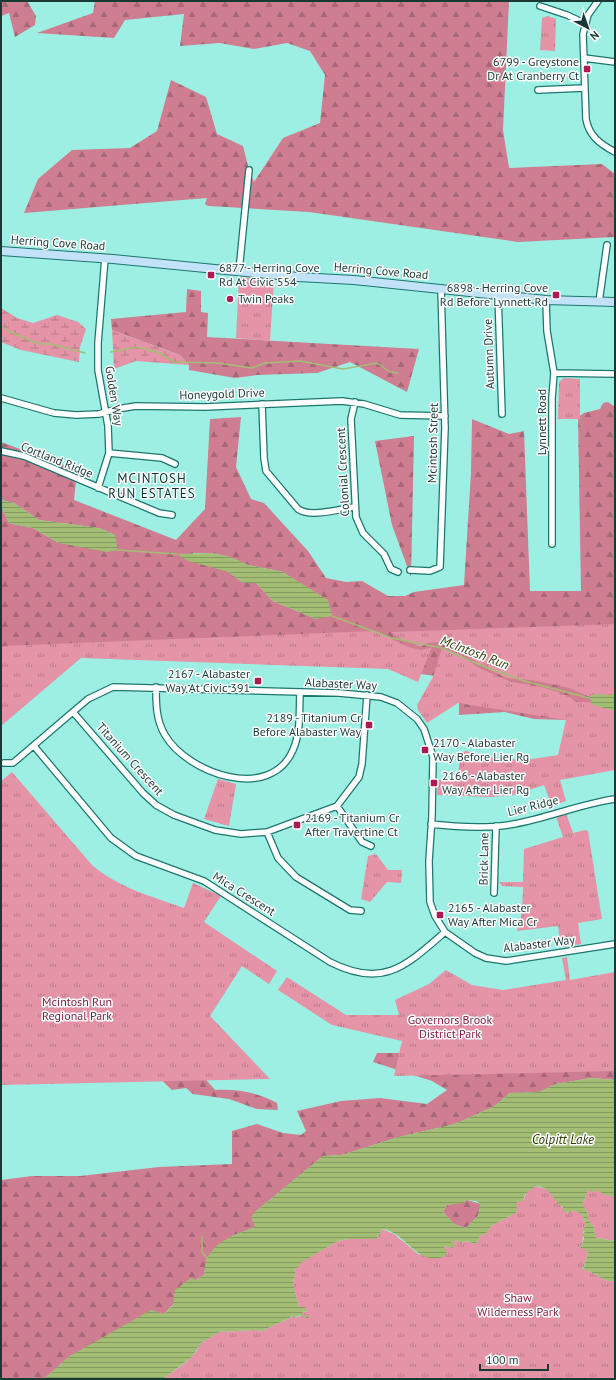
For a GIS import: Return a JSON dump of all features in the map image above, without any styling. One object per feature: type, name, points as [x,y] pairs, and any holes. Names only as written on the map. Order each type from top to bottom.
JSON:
[{"type":"main road","name":"Herring Cove Road","points":[[1,252],[105,258],[498,294],[546,300],[615,302]]},
{"type":"street","points":[[598,1],[588,14],[583,34],[586,119],[589,130],[598,142],[615,152]]},
{"type":"street","points":[[540,6],[567,15],[586,24]]},
{"type":"street","points":[[584,58],[615,62]]},
{"type":"street","points":[[538,90],[584,88]]},
{"type":"street","points":[[240,271],[248,170]]},
{"type":"street","points":[[599,302],[607,245]]},
{"type":"street","name":"Golden Way","points":[[98,488],[109,453],[105,412],[99,381],[98,357],[105,258]]},
{"type":"street","name":"Mcintosh Street","points":[[410,570],[430,571],[440,567],[445,416],[441,289]]},
{"type":"street","name":"Autumn Drive","points":[[498,294],[502,414]]},
{"type":"street","name":"Lynnett Road","points":[[546,300],[547,331],[554,373],[552,398],[552,544]]},
{"type":"street","points":[[554,373],[615,374]]},
{"type":"street","name":"Honeygold Drive","points":[[1,398],[54,413],[76,415],[105,412],[136,406],[205,407],[321,401],[355,402],[400,416],[445,416]]},
{"type":"street","name":"Colonial Crescent","points":[[355,402],[352,419],[354,507],[356,517],[363,533],[384,554],[391,569],[398,572]]},
{"type":"street","points":[[262,404],[265,466],[271,478],[284,494],[298,509],[305,513],[354,507]]},
{"type":"street","name":"Cortland Ridge","points":[[1,451],[24,456],[159,513],[172,515]]},
{"type":"street","points":[[109,453],[162,458],[175,464]]},
{"type":"street","name":"Alabaster Way","points":[[4,763],[13,763],[88,699],[113,687],[367,695],[381,697],[397,703],[417,719],[424,729],[433,757],[429,861],[430,902],[435,916],[445,932],[475,953],[486,958],[506,961],[615,944]]},
{"type":"street","points":[[156,688],[158,719],[164,734],[172,746],[184,757],[197,764],[241,779],[257,778],[273,772],[284,762],[293,750],[299,731],[300,693]]},
{"type":"street","points":[[367,695],[362,764],[359,777],[338,806],[362,842],[371,846]]},
{"type":"street","name":"Titanium Crescent","points":[[73,712],[143,793],[156,805],[174,815],[215,830],[241,834],[267,832],[338,806]]},
{"type":"street","name":"Mica Crescent","points":[[34,746],[111,838],[119,845],[148,861],[204,881],[330,962],[347,970],[366,974],[384,973],[396,970],[445,932]]},
{"type":"street","name":"Lier Ridge","points":[[431,824],[496,826],[514,824],[577,806],[615,799]]},
{"type":"street","name":"Brick Lane","points":[[494,893],[496,826]]},
{"type":"street","points":[[267,832],[278,858],[296,877],[350,910],[361,911]]},
{"type":"green space","points":[[1,1],[27,1],[36,16],[35,25],[15,37],[9,13],[1,16]]},
{"type":"green space","points":[[95,1],[509,1],[503,130],[509,168],[602,164],[615,174],[615,237],[518,242],[309,212],[208,206],[205,204],[207,198],[24,213],[38,179],[72,150],[130,148],[157,131],[171,80],[206,97],[217,134],[243,146],[249,170],[254,182],[283,138],[320,123],[325,75],[310,51],[287,43],[254,49],[220,43],[180,46],[184,14],[125,20],[114,38],[37,33],[93,13]]},
{"type":"green space","points":[[548,16],[556,19],[555,51],[540,50],[542,18]]},
{"type":"green space","points":[[239,277],[274,280],[270,341],[236,338]]},
{"type":"green space","points":[[187,289],[201,291],[201,312],[208,313],[207,337],[419,349],[407,392],[350,362],[317,373],[257,375],[235,378],[189,370],[189,365],[180,355],[112,330],[111,319],[186,312]]},
{"type":"green space","points":[[255,292],[266,293],[264,313],[253,312]]},
{"type":"green space","points":[[1,308],[17,318],[33,323],[57,315],[78,322],[86,329],[80,347],[79,362],[21,350],[1,342]]},
{"type":"green space","points":[[112,330],[180,355],[189,365],[136,361],[114,369]]},
{"type":"green space","points":[[564,378],[580,379],[580,419],[558,419],[559,382]]},
{"type":"green space","points":[[608,402],[615,407],[615,692],[612,695],[592,696],[615,711],[566,720],[534,719],[505,712],[459,715],[459,679],[413,673],[340,636],[1,661],[1,506],[9,523],[33,528],[59,543],[115,535],[99,528],[39,520],[14,503],[1,500],[1,442],[77,470],[74,500],[176,540],[205,509],[210,419],[241,417],[236,467],[251,499],[264,503],[308,551],[326,578],[346,582],[362,581],[388,596],[405,596],[414,592],[464,585],[471,473],[472,419],[509,434],[524,431],[530,591],[581,591],[578,417],[584,413],[600,409],[603,403]],"holes":[[[192,553],[212,553],[230,557],[248,565],[283,572],[316,619],[273,601],[256,583],[243,583],[229,572]]]},
{"type":"green space","points":[[414,436],[411,577],[392,525],[375,441]]},
{"type":"green space","points":[[615,624],[615,692],[609,695],[596,695],[590,697],[569,688],[532,680],[506,678],[482,666],[457,649],[438,642],[427,643],[421,647],[402,640],[391,632]]},
{"type":"green space","points":[[375,631],[409,647],[421,650],[432,647],[418,682],[388,669],[81,658],[1,726],[1,646]]},
{"type":"green space","points":[[442,648],[459,654],[479,668],[511,682],[537,686],[559,692],[560,695],[567,695],[576,702],[589,702],[615,711],[615,770],[560,780],[566,801],[552,806],[544,785],[514,795],[491,797],[437,795],[438,780],[457,780],[461,753],[466,751],[493,758],[526,760],[558,755],[566,720],[458,703],[427,723],[418,710],[417,705],[433,677]]},
{"type":"green space","name":"Mcintosh Run Regional Park","points":[[12,772],[92,865],[113,880],[136,891],[184,908],[193,883],[221,896],[204,922],[277,971],[269,984],[242,966],[210,1016],[270,1079],[1,1085],[1,781]]},
{"type":"green space","points":[[218,779],[236,784],[229,826],[204,819]]},
{"type":"green space","points":[[566,813],[573,833],[585,830],[588,831],[602,919],[578,923],[581,944],[561,947],[558,926],[517,931],[522,913],[523,887],[502,886],[499,882],[523,882],[524,849],[563,837],[556,816]]},
{"type":"green space","points":[[376,854],[388,870],[402,870],[401,883],[387,882],[370,902],[361,899],[368,856]]},
{"type":"green space","name":"Governors Brook District Park","points":[[567,957],[570,980],[615,972],[615,1071],[394,1076],[402,1041],[332,1025],[278,990],[287,977],[346,1015],[399,1015],[395,1000],[429,984],[446,970],[472,985],[503,990],[566,980],[562,958]]},
{"type":"green space","points":[[615,1012],[615,1080],[591,1078],[556,1084],[539,1092],[510,1093],[495,1106],[455,1124],[399,1137],[342,1155],[323,1156],[255,1212],[255,1227],[232,1236],[207,1258],[204,1275],[196,1280],[164,1314],[70,1356],[44,1379],[1,1379],[1,1180],[32,1176],[80,1176],[159,1167],[232,1164],[232,1131],[257,1124],[283,1133],[301,1135],[306,1131],[297,1111],[341,1101],[380,1098],[427,1104],[447,1090],[432,1081],[373,1062],[377,1053],[408,1053]]},
{"type":"green space","points":[[201,1074],[215,1090],[231,1090],[254,1094],[277,1103],[278,1110],[257,1109],[229,1099],[193,1094],[186,1088],[172,1090],[157,1076]]},
{"type":"green space","name":"Shaw Wilderness Park","points":[[536,1186],[549,1190],[566,1212],[570,1213],[571,1210],[580,1213],[583,1217],[586,1226],[580,1248],[584,1247],[588,1253],[583,1269],[609,1281],[613,1281],[615,1279],[615,1379],[163,1379],[185,1363],[196,1352],[201,1343],[219,1332],[254,1330],[264,1331],[292,1316],[295,1318],[302,1315],[303,1311],[307,1312],[304,1307],[299,1307],[293,1283],[296,1269],[301,1262],[338,1241],[348,1239],[377,1239],[382,1229],[394,1234],[418,1254],[438,1258],[445,1248],[444,1246],[453,1248],[455,1243],[449,1243],[457,1240],[460,1243],[465,1241],[476,1244],[480,1236],[487,1233],[491,1226],[517,1212],[517,1202],[524,1199],[527,1191]]},
{"type":"green space","points":[[588,1190],[598,1190],[615,1198],[615,1241],[596,1238],[593,1226],[588,1220],[588,1214],[583,1204]]},
{"type":"green space","points":[[467,1200],[481,1204],[478,1216],[466,1228],[454,1224],[443,1212],[447,1205]]},
{"type":"water","points":[[1,500],[14,503],[39,520],[99,528],[115,535],[118,550],[107,552],[59,543],[33,528],[9,523],[1,506]]},
{"type":"water","points":[[212,553],[230,557],[248,565],[283,572],[328,600],[332,616],[316,619],[273,601],[256,583],[243,583],[229,572],[188,561],[177,554]]},
{"type":"water","points":[[615,692],[615,711],[593,705],[589,697],[595,694],[610,695]]},
{"type":"water","name":"Colpitt Lake","points":[[591,1078],[615,1080],[615,1198],[604,1195],[598,1190],[593,1192],[588,1190],[583,1204],[588,1214],[588,1220],[593,1226],[596,1238],[615,1241],[615,1279],[613,1281],[605,1280],[591,1272],[583,1270],[588,1253],[584,1248],[580,1249],[584,1238],[582,1234],[585,1232],[582,1230],[586,1226],[582,1215],[571,1210],[571,1213],[563,1211],[563,1207],[549,1192],[536,1186],[525,1194],[523,1201],[517,1202],[517,1212],[491,1226],[487,1233],[480,1236],[476,1244],[466,1241],[460,1243],[457,1240],[450,1243],[456,1243],[453,1248],[444,1246],[447,1254],[443,1257],[425,1257],[397,1235],[382,1229],[377,1239],[348,1239],[338,1241],[302,1262],[296,1269],[293,1283],[299,1307],[305,1307],[307,1312],[303,1311],[302,1315],[309,1316],[309,1319],[300,1315],[294,1318],[292,1316],[264,1331],[254,1330],[219,1332],[201,1343],[192,1357],[163,1379],[44,1379],[70,1356],[151,1310],[164,1314],[173,1305],[175,1290],[191,1278],[196,1280],[204,1275],[206,1261],[215,1247],[228,1238],[255,1227],[251,1217],[255,1212],[323,1156],[342,1155],[399,1137],[455,1124],[495,1106],[510,1093],[539,1092],[556,1084]],"holes":[[[467,1200],[476,1201],[481,1204],[478,1216],[466,1228],[454,1224],[443,1212],[447,1205],[464,1203]]]},
{"type":"waterway","points":[[1,326],[8,331],[39,344],[51,344],[85,353]]},
{"type":"waterway","points":[[111,352],[138,347],[160,353],[174,362],[218,363],[252,368],[265,363],[300,361],[343,369],[377,363],[390,372],[398,373]]},
{"type":"waterway","name":"McIntosh Run","points":[[118,550],[177,554]]},
{"type":"waterway","name":"McIntosh Run","points":[[332,616],[392,638],[442,648],[480,665],[524,681],[589,698]]},
{"type":"waterway","points":[[202,1237],[202,1252],[207,1258]]},
{"type":"place","name":"6799 - Greystone Dr At Cranberry Ct","points":[[587,69]]},
{"type":"place","name":"6877 - Herring Cove Rd At Civic 554","points":[[211,275]]},
{"type":"place","name":"6898 - Herring Cove Rd Before Lynnett Rd","points":[[556,295]]},
{"type":"place","name":"Twin Peaks","points":[[230,299]]},
{"type":"place","name":"2167 - Alabaster Way At Civic 391","points":[[258,681]]},
{"type":"place","name":"2189 - Titanium Cr Before Alabaster Way","points":[[369,725]]},
{"type":"place","name":"2170 - Alabaster Way Before Lier Rg","points":[[425,750]]},
{"type":"place","name":"2166 - Alabaster Way After Lier Rg","points":[[434,783]]},
{"type":"place","name":"2169 - Titanium Cr After Travertine Ct","points":[[297,825]]},
{"type":"place","name":"2165 - Alabaster Way After Mica Cr","points":[[440,915]]},
{"type":"district","name":"MCINTOSH RUN ESTATES","points":[[152,486]]}]
